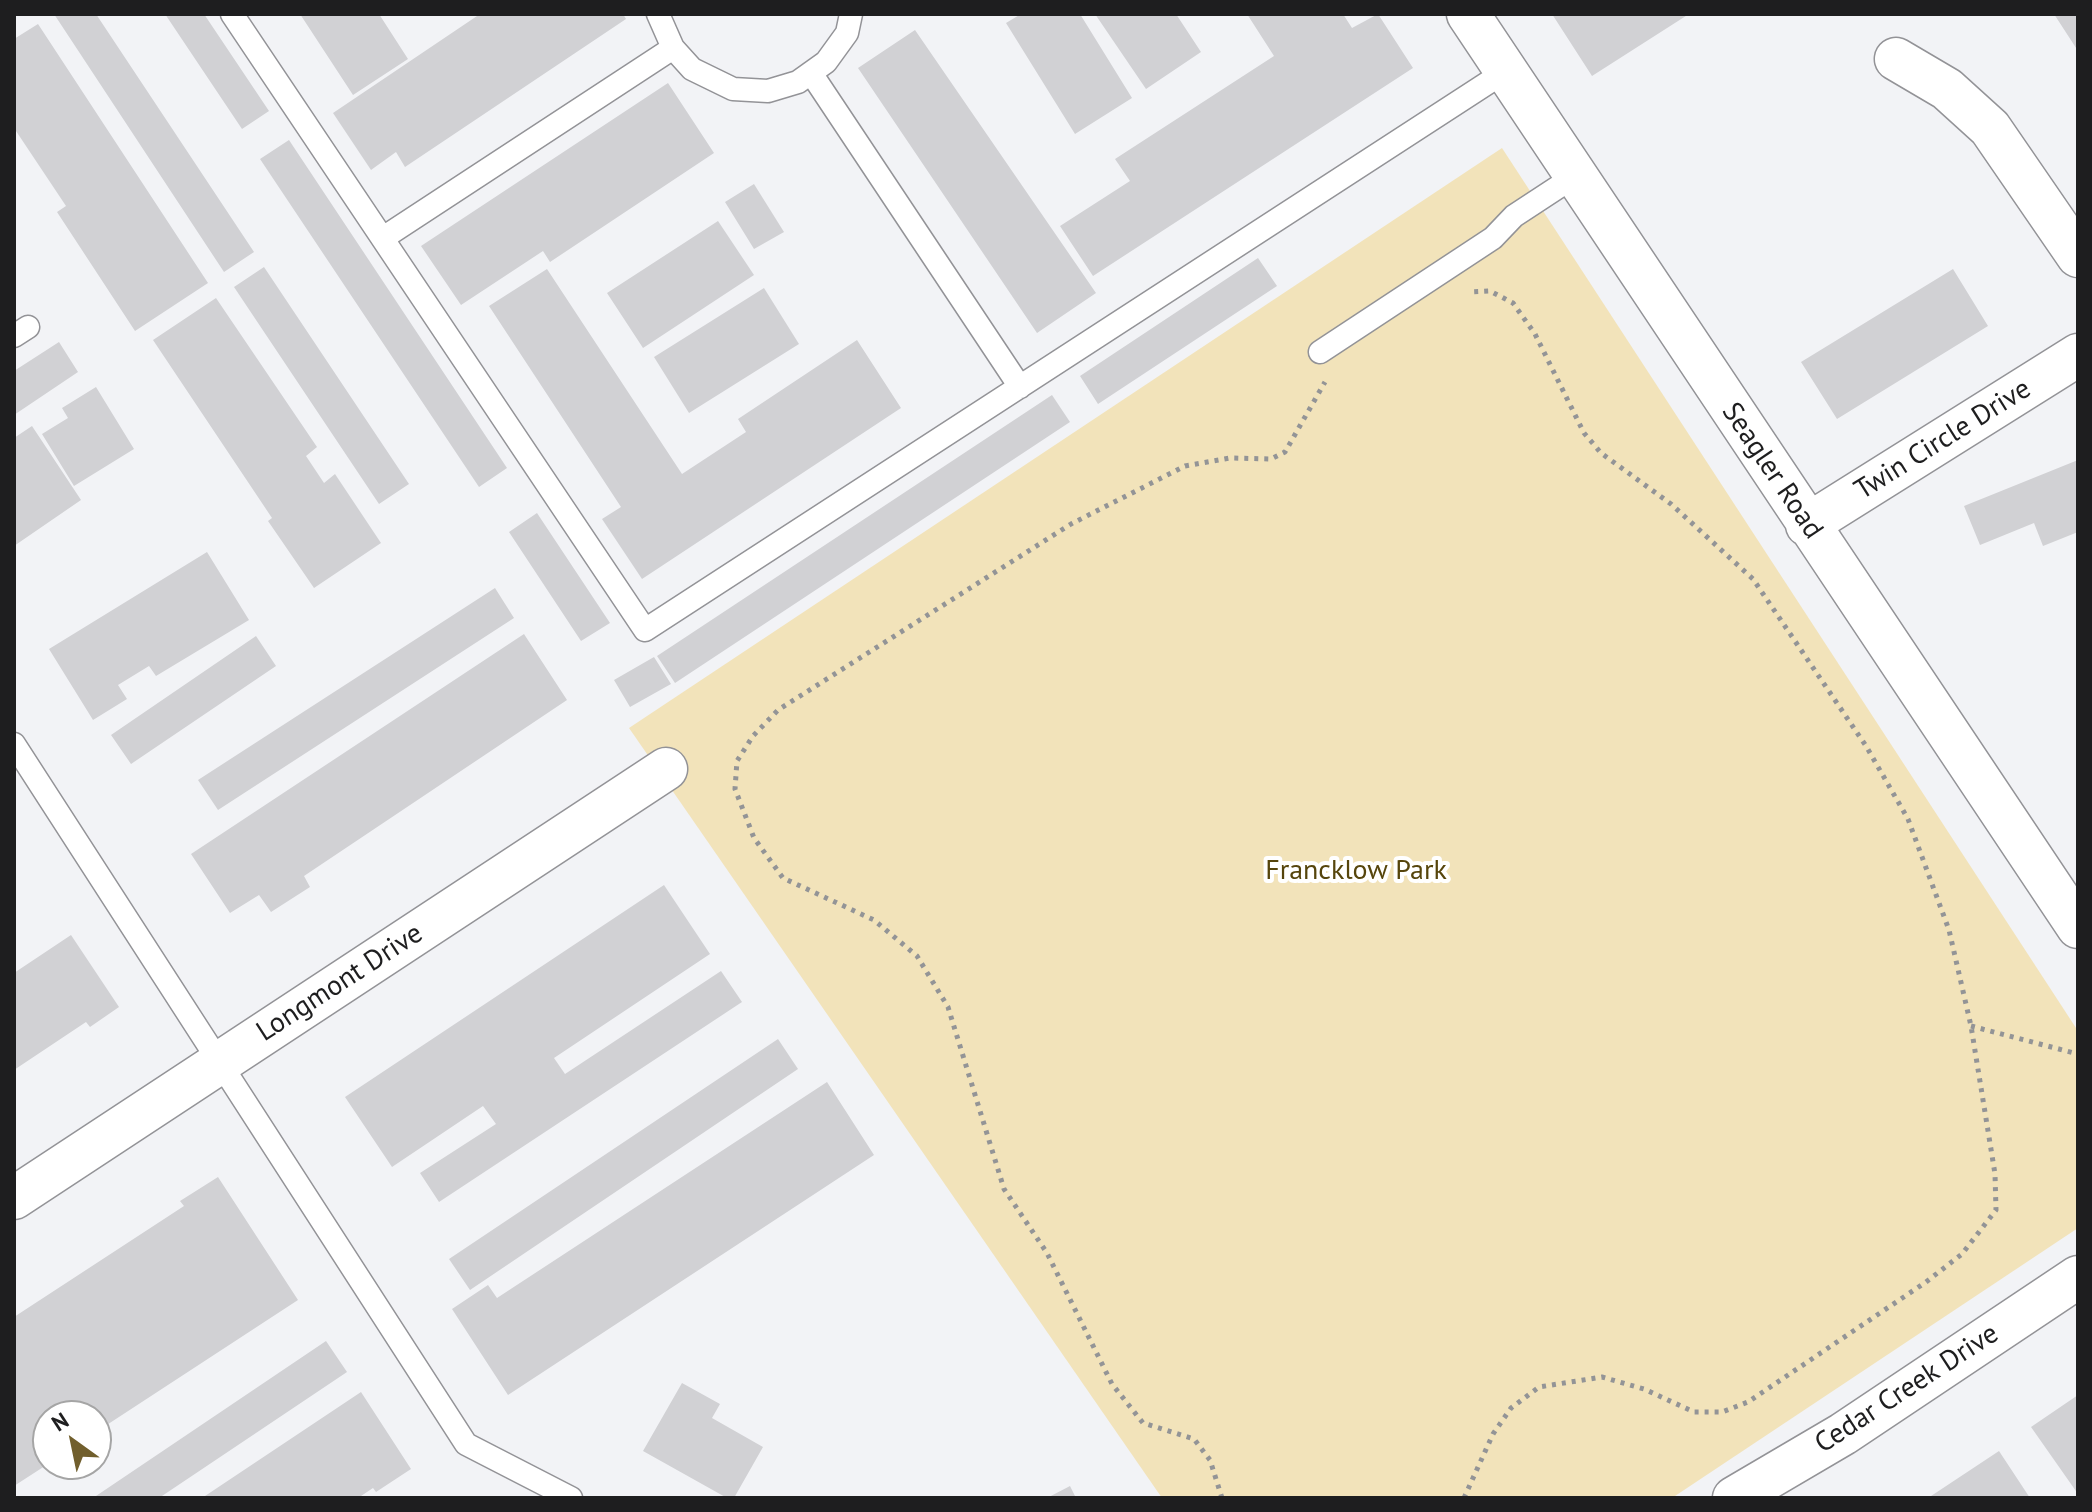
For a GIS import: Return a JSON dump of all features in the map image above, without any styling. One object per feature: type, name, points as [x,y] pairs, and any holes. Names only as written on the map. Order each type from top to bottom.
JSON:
[{"type":"street","name":"Seagler Road","points":[[1468,14],[2078,927]]},
{"type":"street","points":[[1896,59],[1947,89],[1990,128],[2078,256]]},
{"type":"street","name":"Twin Circle Drive","points":[[1807,525],[2078,355]]},
{"type":"street","name":"Longmont Drive","points":[[14,1198],[666,769]]},
{"type":"street","name":"Cedar Creek Drive","points":[[1734,1498],[1843,1434],[2078,1277]]},
{"type":"lane","points":[[232,14],[645,630],[1506,71]]},
{"type":"lane","points":[[658,14],[673,48],[692,69],[733,89],[768,91],[798,82],[826,62],[847,33],[851,14]]},
{"type":"lane","points":[[383,238],[673,48]]},
{"type":"lane","points":[[811,73],[1020,387]]},
{"type":"lane","points":[[1320,352],[1493,238],[1514,216],[1575,176]]},
{"type":"lane","points":[[14,744],[466,1444],[571,1498]]},
{"type":"path","points":[[1463,292],[1490,291],[1513,303],[1535,334],[1584,433],[1601,453],[1671,504],[1753,579],[1866,746],[1908,819],[1949,930],[1971,1026],[1995,1174],[1996,1210],[1962,1254],[1748,1402],[1722,1412],[1694,1412],[1644,1389],[1602,1377],[1539,1387],[1511,1408],[1493,1434],[1464,1498]]},
{"type":"path","points":[[1222,1498],[1210,1460],[1194,1439],[1143,1423],[1112,1384],[1047,1253],[1004,1189],[948,1007],[917,956],[874,920],[783,878],[754,838],[735,789],[737,761],[753,736],[778,710],[1071,524],[1185,466],[1230,458],[1271,459],[1285,452],[1296,439],[1314,397],[1328,379]]},
{"type":"path","points":[[1971,1026],[2078,1054]]},
{"type":"green space","name":"Francklow Park","points":[[1502,148],[2078,1031],[2078,1228],[1672,1498],[1162,1498],[629,728]]},
{"type":"building","points":[[54,14],[96,14],[254,252],[224,272]]},
{"type":"building","points":[[165,14],[204,14],[269,111],[242,129]]},
{"type":"building","points":[[300,14],[379,14],[408,59],[353,95]]},
{"type":"building","points":[[480,14],[623,14],[626,19],[405,167],[396,152],[371,170],[333,113]]},
{"type":"building","points":[[1021,14],[1080,14],[1132,98],[1075,134],[1006,23]]},
{"type":"building","points":[[1095,14],[1176,14],[1201,52],[1146,89]]},
{"type":"building","points":[[1247,14],[1343,14],[1352,28],[1378,14],[1413,68],[1093,276],[1060,226],[1130,181],[1115,159],[1274,56]]},
{"type":"building","points":[[1552,14],[1689,14],[1592,76]]},
{"type":"building","points":[[2054,14],[2078,14],[2078,51]]},
{"type":"building","points":[[38,24],[208,283],[135,331],[57,212],[66,206],[14,128],[14,39]]},
{"type":"building","points":[[915,30],[1096,293],[1037,333],[858,68]]},
{"type":"building","points":[[668,83],[714,153],[550,262],[543,251],[461,305],[421,246]]},
{"type":"building","points":[[289,140],[507,468],[479,487],[260,159]]},
{"type":"building","points":[[754,184],[784,232],[754,249],[725,202]]},
{"type":"building","points":[[718,221],[754,275],[643,348],[607,293]]},
{"type":"building","points":[[1258,258],[1277,286],[1098,404],[1080,376]]},
{"type":"building","points":[[264,267],[409,484],[379,504],[234,287]]},
{"type":"building","points":[[547,269],[682,474],[746,432],[738,419],[857,340],[901,408],[642,579],[602,519],[621,507],[489,306]]},
{"type":"building","points":[[1953,269],[1988,326],[1837,419],[1801,362]]},
{"type":"building","points":[[764,288],[799,344],[689,413],[654,357]]},
{"type":"building","points":[[216,298],[317,447],[306,456],[324,483],[335,474],[381,543],[314,588],[268,521],[272,518],[153,340]]},
{"type":"building","points":[[59,342],[78,372],[14,415],[14,371]]},
{"type":"building","points":[[96,387],[134,449],[74,486],[42,434],[68,418],[62,408]]},
{"type":"building","points":[[1052,395],[1070,422],[675,683],[657,656]]},
{"type":"building","points":[[32,426],[81,500],[14,546],[14,438]]},
{"type":"building","points":[[2078,460],[2078,532],[2043,546],[2034,523],[1980,545],[1964,506]]},
{"type":"building","points":[[537,513],[610,623],[581,641],[509,532]]},
{"type":"building","points":[[207,552],[249,620],[156,676],[149,666],[118,685],[127,699],[93,720],[49,649]]},
{"type":"building","points":[[495,588],[514,618],[218,810],[198,780]]},
{"type":"building","points":[[524,634],[567,700],[304,876],[310,887],[271,912],[259,895],[230,913],[191,854]]},
{"type":"building","points":[[256,636],[276,666],[131,764],[111,735]]},
{"type":"building","points":[[654,657],[671,684],[630,707],[614,680]]},
{"type":"building","points":[[664,885],[710,954],[554,1058],[565,1074],[721,971],[742,1002],[439,1202],[420,1173],[496,1124],[483,1106],[392,1167],[345,1097]]},
{"type":"building","points":[[71,935],[119,1007],[90,1027],[86,1022],[14,1070],[14,973]]},
{"type":"building","points":[[778,1039],[798,1069],[470,1290],[449,1259]]},
{"type":"building","points":[[827,1082],[874,1155],[508,1395],[452,1309],[488,1285],[497,1298]]},
{"type":"building","points":[[218,1177],[298,1300],[112,1422],[112,1400],[32,1400],[32,1474],[14,1486],[14,1317],[184,1206],[180,1201]]},
{"type":"building","points":[[326,1341],[347,1372],[159,1498],[93,1498]]},
{"type":"building","points":[[682,1383],[720,1404],[712,1418],[763,1447],[734,1498],[727,1498],[643,1451]]},
{"type":"building","points":[[361,1392],[411,1469],[376,1492],[373,1488],[358,1498],[202,1498]]},
{"type":"building","points":[[2078,1395],[2078,1494],[2031,1427]]},
{"type":"building","points":[[1999,1451],[2030,1498],[1928,1498]]},
{"type":"building","points":[[1070,1486],[1076,1498],[1047,1498]]}]
